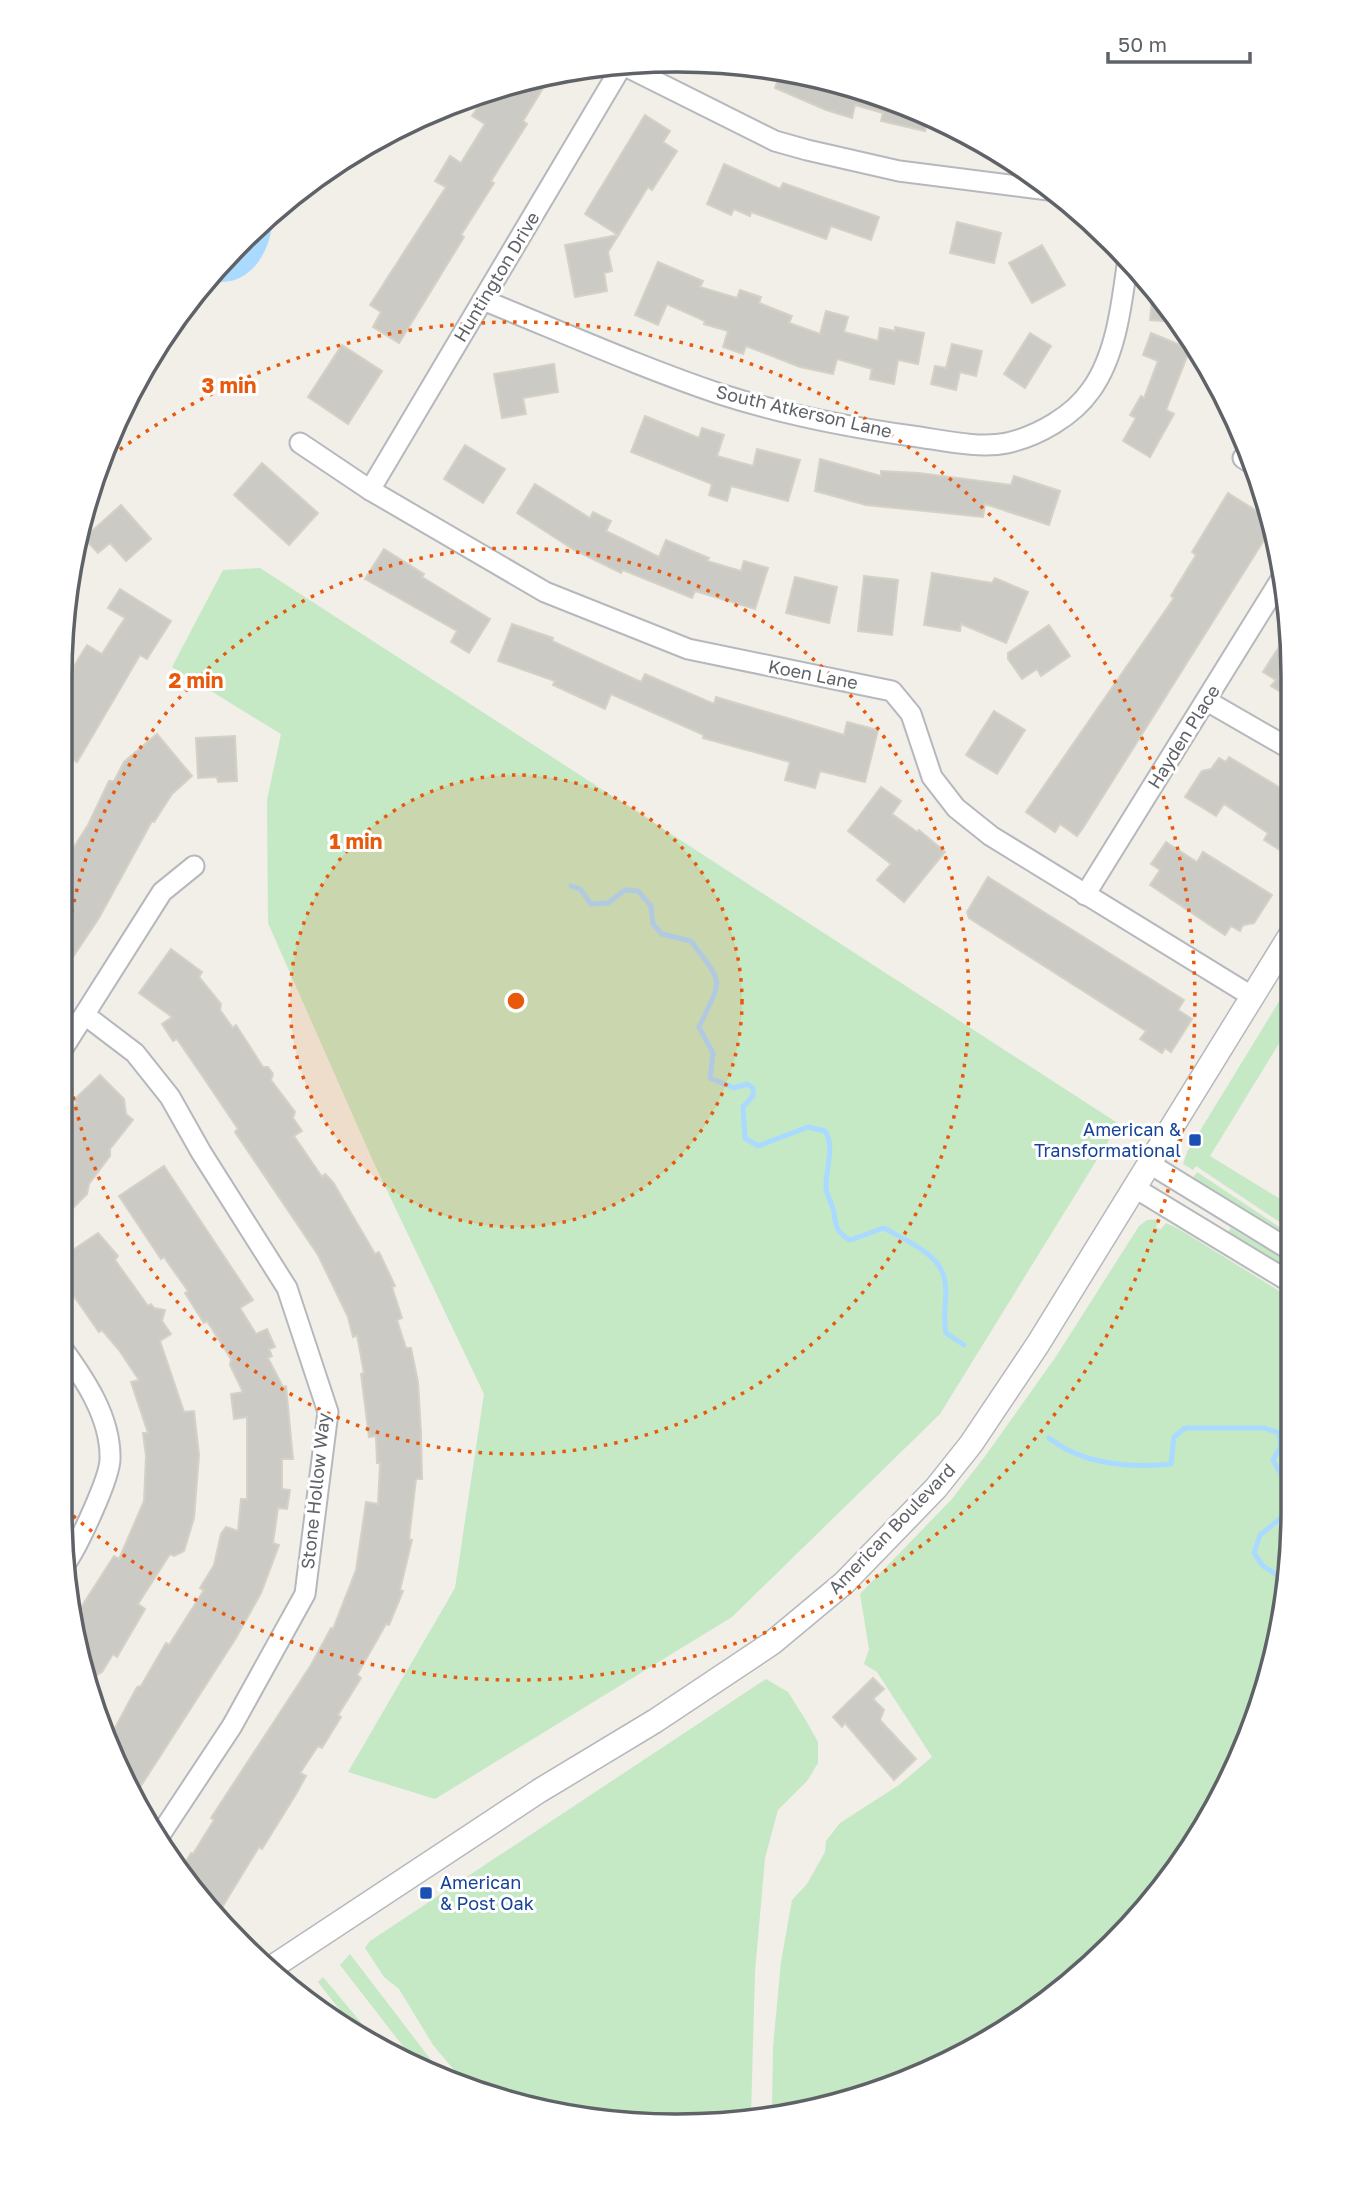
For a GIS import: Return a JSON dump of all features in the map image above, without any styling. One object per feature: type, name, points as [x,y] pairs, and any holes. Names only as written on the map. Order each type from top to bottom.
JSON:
[{"type":"street","points":[[641,73],[775,141],[899,171],[1032,188]]},
{"type":"street","name":"Huntington Drive","points":[[370,490],[616,75]]},
{"type":"street","name":"South Atkerson Lane","points":[[483,300],[723,395],[882,432],[954,442],[1006,443],[1042,432],[1074,409],[1092,390],[1105,361],[1120,314],[1126,273]]},
{"type":"street","name":"Koen Lane","points":[[300,443],[370,490],[545,592],[688,649],[892,691],[911,715],[932,776],[956,808],[991,836],[1252,997]]},
{"type":"street","name":"Hayden Place","points":[[1085,895],[1275,589]]},
{"type":"street","points":[[1207,701],[1281,744]]},
{"type":"street","points":[[72,1035],[162,892],[194,866]]},
{"type":"street","name":"American Boulevard","points":[[278,1964],[539,1791],[656,1721],[772,1643],[844,1583],[936,1488],[971,1444],[1135,1188],[1281,950]]},
{"type":"street","name":"Stone Hollow Way","points":[[85,1015],[135,1053],[170,1097],[201,1152],[287,1288],[328,1412],[305,1594],[232,1726],[164,1829]]},
{"type":"street","points":[[1150,1164],[1281,1244]]},
{"type":"street","points":[[1135,1188],[1281,1277]]},
{"type":"street","points":[[72,1364],[102,1412],[111,1461],[82,1539],[73,1552]]},
{"type":"green space","points":[[260,568],[1119,1124],[940,1414],[732,1617],[435,1799],[348,1772],[455,1588],[484,1394],[373,1161],[268,923],[267,800],[281,734],[172,667],[223,570]]},
{"type":"green space","points":[[1281,998],[1281,1040],[1210,1156],[1281,1199],[1281,1223],[1196,1166],[1193,1170],[1183,1164],[1187,1152]]},
{"type":"green space","points":[[1197,1172],[1281,1228],[1281,1233],[1193,1178]]},
{"type":"green space","points":[[1160,1219],[1156,1227],[1160,1230],[1166,1223],[1179,1229],[1281,1292],[1280,1549],[1270,1627],[1261,1666],[1235,1741],[1200,1812],[1156,1878],[1104,1937],[1045,1989],[979,2033],[908,2068],[833,2094],[772,2106],[773,2047],[781,1962],[792,1900],[807,1884],[825,1852],[826,1841],[840,1823],[899,1785],[932,1757],[877,1672],[864,1664],[869,1649],[860,1594],[951,1500],[986,1455],[1057,1355],[1139,1226],[1147,1220]]},
{"type":"green space","points":[[1231,1228],[1281,1258],[1281,1267],[1227,1234]]},
{"type":"green space","points":[[766,1679],[788,1692],[818,1742],[818,1763],[807,1781],[778,1810],[765,1858],[755,1972],[751,2109],[676,2114],[598,2109],[520,2094],[456,2072],[433,2045],[399,1989],[384,1977],[365,1948],[370,1941]]},
{"type":"green space","points":[[350,1954],[433,2063],[406,2051],[340,1965]]},
{"type":"green space","points":[[323,1977],[362,2026],[342,2013],[318,1982]]},
{"type":"water","points":[[271,228],[257,264],[236,279],[219,282]]},
{"type":"building","points":[[778,80],[833,92],[908,118],[926,126],[925,131],[881,121],[883,113],[855,105],[852,118],[775,88]]},
{"type":"building","points":[[544,86],[523,121],[527,124],[461,235],[464,237],[399,343],[373,327],[381,312],[370,305],[446,187],[435,181],[450,156],[461,163],[485,124],[472,116],[479,105]]},
{"type":"building","points":[[645,115],[670,131],[663,142],[677,151],[652,190],[648,187],[608,252],[612,271],[604,273],[607,291],[575,297],[565,245],[618,235],[585,214]]},
{"type":"building","points":[[724,164],[780,189],[783,183],[879,217],[871,240],[831,226],[826,239],[751,212],[750,216],[734,209],[731,215],[707,204]]},
{"type":"building","points":[[957,222],[1001,233],[994,263],[950,253]]},
{"type":"building","points":[[1042,245],[1065,285],[1032,303],[1009,263]]},
{"type":"building","points":[[658,262],[703,281],[700,287],[737,298],[740,290],[761,297],[759,303],[792,316],[789,323],[820,334],[826,311],[848,317],[844,332],[878,341],[880,328],[895,331],[895,327],[924,333],[918,364],[898,360],[894,384],[870,379],[872,369],[837,359],[833,374],[800,367],[746,346],[743,354],[723,347],[728,331],[704,324],[705,321],[667,304],[658,325],[635,315]]},
{"type":"building","points":[[1152,303],[1165,321],[1150,320]]},
{"type":"building","points":[[1030,333],[1051,346],[1025,388],[1004,374]]},
{"type":"building","points":[[1151,333],[1182,346],[1188,355],[1166,410],[1174,414],[1150,457],[1123,441],[1136,418],[1130,415],[1141,396],[1144,398],[1158,361],[1143,355]]},
{"type":"building","points":[[952,344],[982,351],[976,376],[960,372],[956,390],[931,384],[935,366],[946,368]]},
{"type":"building","points":[[342,345],[382,371],[348,424],[308,397]]},
{"type":"building","points":[[554,364],[558,392],[523,398],[526,414],[502,418],[494,374]]},
{"type":"building","points":[[645,416],[699,438],[702,428],[724,435],[717,456],[753,466],[757,449],[800,460],[788,501],[731,486],[727,501],[709,495],[712,484],[631,452]]},
{"type":"building","points":[[465,445],[505,469],[483,503],[444,479]]},
{"type":"building","points":[[820,459],[881,476],[881,471],[919,473],[1011,485],[1014,476],[1060,491],[1049,525],[985,504],[983,517],[866,505],[815,491]]},
{"type":"building","points":[[262,463],[318,513],[289,545],[234,495]]},
{"type":"building","points":[[535,484],[590,518],[593,512],[611,521],[606,531],[659,557],[666,540],[709,558],[707,561],[741,571],[744,561],[768,568],[755,609],[695,591],[692,598],[623,570],[621,573],[574,550],[517,513]]},
{"type":"building","points":[[1228,493],[1259,512],[1265,538],[1083,828],[1077,836],[1060,824],[1055,832],[1026,812],[1174,598],[1171,596],[1196,555],[1192,552]]},
{"type":"building","points":[[121,505],[151,539],[126,561],[110,543],[98,553],[87,541],[89,534]]},
{"type":"building","points":[[384,549],[424,574],[422,577],[490,619],[469,653],[451,642],[457,631],[365,579]]},
{"type":"building","points":[[932,573],[992,583],[995,578],[1028,592],[1006,643],[961,624],[960,631],[924,625]]},
{"type":"building","points":[[864,576],[898,580],[892,635],[858,631]]},
{"type":"building","points":[[795,577],[837,587],[829,623],[786,613]]},
{"type":"building","points":[[120,589],[171,621],[147,659],[140,655],[77,762],[72,759],[72,669],[87,645],[102,654],[125,618],[108,608]]},
{"type":"building","points":[[512,624],[553,638],[552,641],[641,682],[645,674],[714,704],[716,697],[844,735],[847,722],[878,730],[865,782],[820,771],[815,788],[785,780],[790,762],[703,738],[704,735],[611,694],[605,709],[553,685],[555,681],[498,661]]},
{"type":"building","points":[[1049,625],[1070,656],[1041,676],[1037,669],[1022,679],[1008,659],[1008,653]]},
{"type":"building","points":[[1280,645],[1281,692],[1271,686],[1276,680],[1263,672]]},
{"type":"building","points":[[994,711],[1025,730],[997,774],[966,755]]},
{"type":"building","points":[[157,734],[192,776],[172,794],[154,822],[152,821],[99,918],[72,958],[72,850],[88,825],[109,781],[114,781],[124,762]]},
{"type":"building","points":[[235,736],[237,781],[218,782],[217,777],[198,778],[196,738]]},
{"type":"building","points":[[1229,757],[1281,788],[1281,851],[1264,840],[1268,833],[1224,804],[1216,816],[1185,797],[1202,771],[1211,769],[1219,758],[1226,762]]},
{"type":"building","points":[[881,787],[901,801],[892,814],[917,832],[919,830],[945,852],[904,902],[877,880],[891,864],[848,831]]},
{"type":"building","points":[[1166,842],[1197,862],[1203,852],[1272,895],[1254,923],[1243,925],[1240,931],[1231,926],[1225,935],[1150,885],[1160,870],[1151,864]]},
{"type":"building","points":[[988,877],[1184,1000],[1178,1010],[1192,1019],[1171,1052],[1165,1048],[1162,1053],[1140,1039],[1146,1031],[969,918],[967,912]]},
{"type":"building","points":[[171,949],[202,972],[199,977],[221,1004],[220,1010],[233,1028],[236,1025],[263,1067],[268,1067],[273,1074],[271,1080],[295,1112],[293,1118],[302,1131],[294,1136],[322,1177],[325,1174],[333,1182],[375,1254],[379,1252],[395,1286],[392,1287],[402,1318],[397,1320],[406,1348],[411,1348],[418,1382],[422,1479],[416,1479],[409,1539],[412,1540],[400,1590],[403,1591],[389,1625],[386,1624],[357,1675],[361,1678],[338,1715],[341,1717],[322,1748],[318,1746],[300,1773],[306,1776],[296,1794],[222,1908],[186,1862],[214,1820],[211,1818],[311,1665],[331,1628],[333,1629],[356,1570],[366,1502],[378,1504],[380,1463],[377,1463],[376,1436],[369,1437],[361,1374],[364,1373],[357,1335],[353,1337],[348,1317],[318,1255],[235,1132],[238,1129],[201,1074],[177,1039],[173,1041],[162,1024],[172,1017],[139,993]]},
{"type":"building","points":[[100,1075],[124,1099],[126,1114],[133,1120],[110,1149],[110,1156],[89,1184],[87,1194],[72,1209],[72,1109],[77,1103],[74,1100]]},
{"type":"building","points":[[164,1166],[253,1300],[240,1308],[256,1334],[267,1329],[275,1347],[269,1349],[272,1356],[268,1358],[283,1387],[286,1386],[293,1459],[282,1459],[282,1489],[290,1490],[287,1509],[278,1508],[273,1543],[279,1545],[261,1593],[236,1638],[140,1788],[114,1730],[137,1687],[141,1686],[166,1643],[169,1645],[204,1590],[200,1588],[214,1565],[221,1534],[226,1527],[238,1531],[241,1499],[247,1499],[247,1417],[234,1419],[231,1394],[243,1392],[230,1365],[231,1359],[185,1293],[188,1291],[164,1257],[161,1259],[119,1196]]},
{"type":"building","points":[[98,1233],[118,1256],[115,1260],[148,1306],[151,1304],[154,1308],[165,1310],[162,1321],[171,1334],[160,1341],[184,1412],[194,1411],[199,1455],[194,1518],[184,1551],[174,1556],[170,1554],[138,1604],[145,1609],[117,1657],[113,1654],[102,1672],[95,1676],[83,1627],[83,1611],[80,1609],[114,1556],[119,1559],[144,1501],[146,1456],[143,1433],[148,1433],[131,1382],[139,1380],[119,1350],[102,1330],[99,1332],[72,1293],[72,1251]]},
{"type":"building","points":[[873,1678],[884,1689],[873,1699],[884,1710],[880,1720],[916,1759],[894,1780],[845,1723],[842,1727],[833,1717]]},
{"type":"waterway","points":[[571,886],[580,889],[591,904],[608,903],[625,890],[638,891],[651,906],[653,924],[662,934],[691,941],[710,966],[716,982],[713,999],[699,1027],[713,1053],[710,1078],[734,1088],[747,1084],[753,1088],[753,1096],[743,1107],[745,1138],[758,1146],[808,1127],[825,1131],[830,1150],[826,1190],[840,1232],[850,1240],[884,1228],[930,1256],[942,1272],[945,1282],[946,1333],[964,1345]]},
{"type":"waterway","points":[[1049,1438],[1076,1454],[1123,1465],[1171,1464],[1174,1437],[1185,1428],[1264,1428],[1279,1433],[1281,1446]]},
{"type":"waterway","points":[[1281,1446],[1273,1460],[1281,1474]]},
{"type":"waterway","points":[[1277,1575],[1263,1566],[1254,1553],[1260,1535],[1281,1518]]},
{"type":"place","name":"American & Transformational","points":[[1195,1140]]},
{"type":"place","name":"American & Post Oak","points":[[426,1893]]}]
